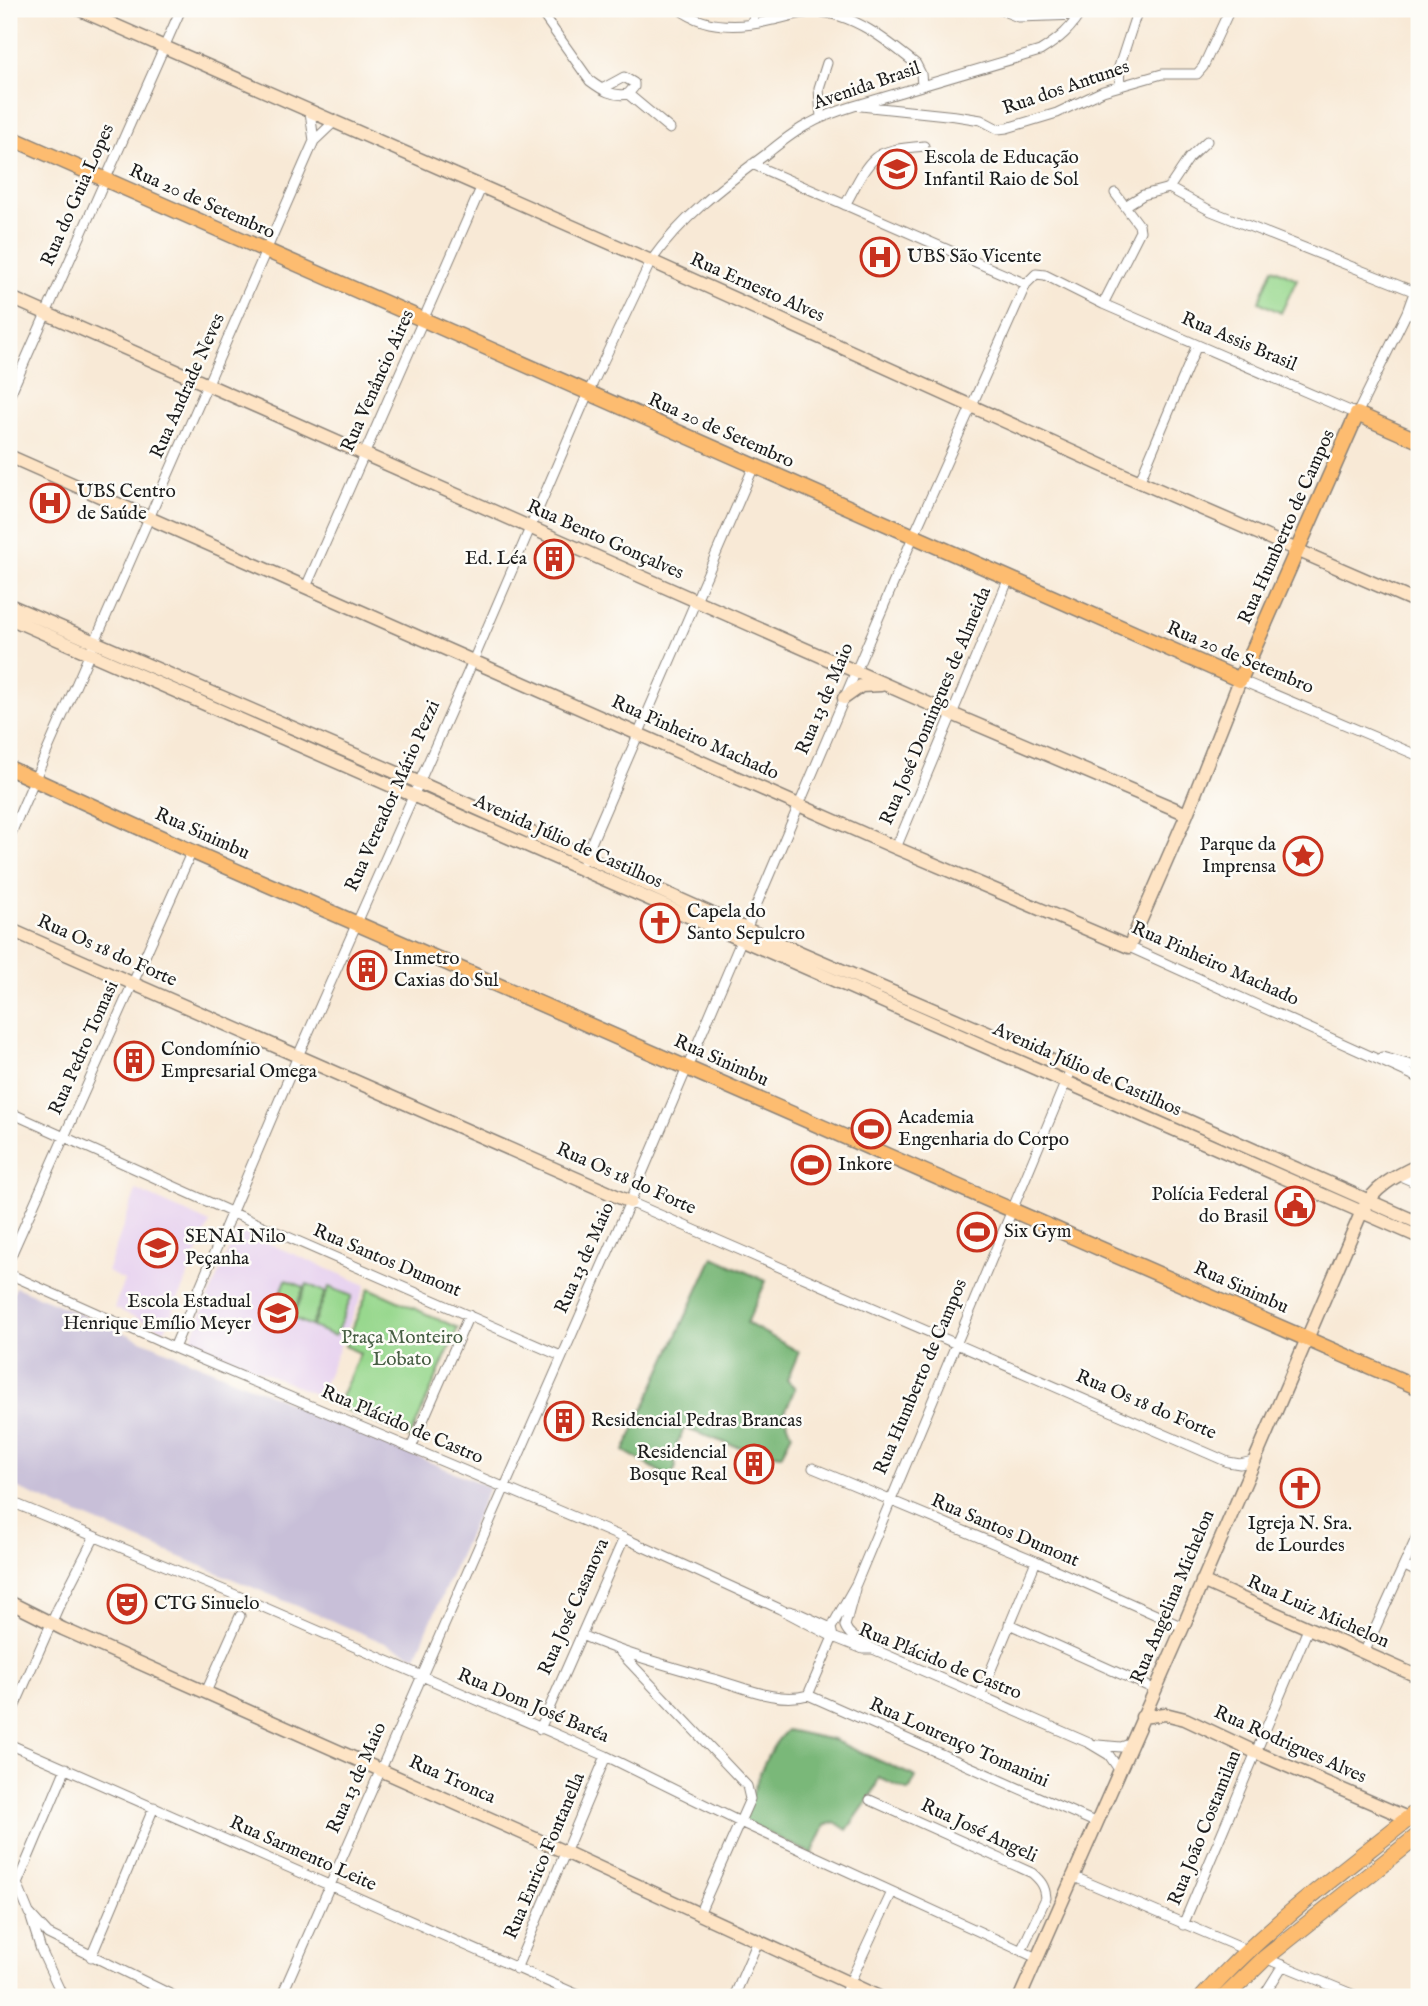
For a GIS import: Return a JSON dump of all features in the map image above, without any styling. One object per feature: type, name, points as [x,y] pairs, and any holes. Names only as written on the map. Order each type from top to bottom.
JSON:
[{"type":"highway","points":[[1203,1997],[1278,1921],[1416,1817]]},
{"type":"highway","points":[[1225,1997],[1265,1958],[1419,1836]]},
{"type":"main road","name":"Rua 20 de Setembro","points":[[9,137],[899,530],[911,542],[1009,578],[1241,680]]},
{"type":"main road","name":"Rua Assis Brasil","points":[[1357,414],[1419,441]]},
{"type":"main road","name":"Rua Humberto de Campos","points":[[1241,680],[1357,414]]},
{"type":"main road","name":"Rua Sinimbu","points":[[9,768],[192,851],[1419,1388]]},
{"type":"street","name":"Rua Ernesto Alves","points":[[78,9],[1419,603]]},
{"type":"street","name":"Rua do Guia Lopes","points":[[9,397],[181,9]]},
{"type":"street","points":[[539,9],[590,81],[602,89],[620,96],[628,94],[634,83],[627,77],[602,89]]},
{"type":"street","points":[[679,9],[702,22],[724,24],[751,23],[817,12],[856,23],[916,64],[922,85]]},
{"type":"street","points":[[751,23],[757,9]]},
{"type":"street","points":[[998,9],[1018,17],[1081,12]]},
{"type":"street","points":[[1120,86],[1119,67],[1138,9]]},
{"type":"street","name":"Rua dos Antunes","points":[[854,106],[956,116],[1007,128],[1057,113],[1102,91],[1162,74],[1197,74],[1203,67],[1230,9]]},
{"type":"street","name":"Avenida Brasil","points":[[651,261],[660,247],[695,210],[795,132],[821,118],[854,106],[1040,51],[1060,38],[1081,12]]},
{"type":"street","points":[[821,118],[819,88],[827,63]]},
{"type":"street","points":[[628,94],[670,129]]},
{"type":"street","points":[[310,112],[314,141]]},
{"type":"street","name":"Rua Andrade Neves","points":[[9,838],[314,141],[334,122]]},
{"type":"street","points":[[1125,206],[1143,195],[1169,188],[1189,158],[1207,141]]},
{"type":"street","points":[[845,205],[862,174],[875,158],[924,146]]},
{"type":"street","points":[[752,164],[1026,284]]},
{"type":"street","name":"Rua Venâncio Aires","points":[[306,587],[481,188]]},
{"type":"street","points":[[1169,188],[1211,211],[1416,293]]},
{"type":"street","points":[[1103,304],[1140,228],[1115,193]]},
{"type":"street","name":"Rua Vereador Mário Pezzi","points":[[174,1348],[587,393],[651,261]]},
{"type":"street","name":"Rua Assis Brasil","points":[[1026,284],[1036,274],[1045,275],[1103,304],[1357,414]]},
{"type":"street","name":"Rua Humberto de Campos","points":[[1357,414],[1416,293],[1419,279]]},
{"type":"street","name":"Rua 13 de Maio","points":[[281,1997],[503,1486],[630,1202],[911,542],[1026,284]]},
{"type":"street","name":"Rua Bento Gonçalves","points":[[9,297],[856,672],[1187,814]]},
{"type":"street","points":[[1407,312],[1419,317]]},
{"type":"street","points":[[1140,480],[1196,345]]},
{"type":"street","name":"Rua Pinheiro Machado","points":[[9,456],[1419,1077]]},
{"type":"street","points":[[584,862],[754,466]]},
{"type":"street","name":"Rua José Domingues de Almeida","points":[[896,848],[1009,578]]},
{"type":"street","name":"Avenida Júlio de Castilhos","points":[[10,610],[91,648],[584,862],[743,935],[1364,1205],[1419,1223]]},
{"type":"street","name":"Rua Humberto de Campos","points":[[1129,947],[1241,680]]},
{"type":"street","name":"Rua 20 de Setembro","points":[[1241,680],[1419,756]]},
{"type":"street","points":[[844,698],[861,686],[886,685]]},
{"type":"street","name":"Rua Pedro Tomasi","points":[[9,1260],[192,851]]},
{"type":"street","name":"Rua Os 18 do Forte","points":[[9,929],[1228,1462],[1240,1464],[1253,1461]]},
{"type":"street","name":"Rua Pinheiro Machado","points":[[1366,1053],[1419,1067]]},
{"type":"street","name":"Rua Humberto de Campos","points":[[808,1695],[832,1632],[856,1584],[1069,1075]]},
{"type":"street","name":"Rua Santos Dumont","points":[[9,1112],[561,1356]]},
{"type":"street","points":[[1364,1205],[1398,1175],[1419,1165]]},
{"type":"street","points":[[1398,1175],[1419,1184]]},
{"type":"street","name":"Avenida Júlio de Castilhos","points":[[1364,1205],[1419,1237]]},
{"type":"street","name":"Rua Angelina Michelon","points":[[1020,1997],[1183,1627],[1364,1205]]},
{"type":"street","name":"Rua Plácido de Castro","points":[[9,1274],[174,1348],[624,1538],[832,1632],[863,1649],[873,1650],[1089,1743],[1109,1755],[1120,1771]]},
{"type":"street","points":[[411,1448],[469,1315]]},
{"type":"street","name":"Rua Os 18 do Forte","points":[[1228,1462],[1238,1470],[1244,1482]]},
{"type":"street","name":"Rua Santos Dumont","points":[[813,1468],[1035,1561],[1183,1627]]},
{"type":"street","name":"Rua Dom José Baréa","points":[[9,1501],[238,1596],[606,1756],[740,1822],[1037,1958]]},
{"type":"street","points":[[1364,1653],[1419,1532]]},
{"type":"street","points":[[9,1719],[51,1624],[94,1538]]},
{"type":"street","name":"Rua José Casanova","points":[[540,1729],[624,1538]]},
{"type":"street","points":[[980,1696],[1035,1561]]},
{"type":"street","points":[[1405,1566],[1419,1573]]},
{"type":"street","name":"Rua Luiz Michelon","points":[[1202,1581],[1419,1677]]},
{"type":"street","name":"Rua Humberto de Campos","points":[[856,1584],[845,1626],[852,1636],[873,1650]]},
{"type":"street","name":"Rua Tronca","points":[[9,1602],[51,1624],[565,1852],[879,1997]]},
{"type":"street","points":[[206,1692],[240,1616]]},
{"type":"street","points":[[1009,1624],[1154,1689]]},
{"type":"street","name":"Rua João Costamilan","points":[[1183,1925],[1308,1629]]},
{"type":"street","points":[[581,1635],[621,1653],[771,1695],[797,1698],[808,1695]]},
{"type":"street","points":[[621,1653],[747,1786],[750,1799],[699,1914]]},
{"type":"street","name":"Rua Lourenço Tomanini","points":[[808,1695],[1097,1823]]},
{"type":"street","name":"Rua Rodrigues Alves","points":[[1142,1717],[1165,1714],[1185,1719],[1255,1752],[1416,1817]]},
{"type":"street","name":"Rua Plácido de Castro","points":[[1089,1743],[1110,1747],[1130,1744]]},
{"type":"street","name":"Rua Sarmento Leite","points":[[9,1744],[583,1997]]},
{"type":"street","name":"Rua Enrico Fontanella","points":[[516,1969],[606,1756]]},
{"type":"street","points":[[13,1886],[66,1768]]},
{"type":"street","name":"Rua José Angeli","points":[[870,1800],[1032,1873],[1040,1880],[1045,1889],[1045,1898],[1021,1951]]},
{"type":"street","points":[[91,1956],[154,1807]]},
{"type":"street","points":[[9,1864],[13,1886],[29,1913],[48,1934],[176,1997]]},
{"type":"street","points":[[1072,1876],[1247,1950]]},
{"type":"street","points":[[844,1997],[892,1892]]},
{"type":"street","points":[[29,1913],[41,1950],[63,1997]]},
{"type":"street","points":[[734,1997],[758,1941]]},
{"type":"street","points":[[1265,1958],[1355,1997]]},
{"type":"street","points":[[1263,1997],[1283,1965]]},
{"type":"shaded area","name":"SENAI Nilo Peçanha","points":[[136,1190],[210,1223],[165,1330],[114,1308],[124,1280],[107,1272]]},
{"type":"shaded area","name":"Escola Estadual Henrique Emílio Meyer","points":[[237,1230],[366,1285],[319,1396],[190,1341]]},
{"type":"shaded area","points":[[16,1287],[489,1487],[416,1656],[9,1485],[9,1303]]},
{"type":"green space","points":[[1273,268],[1297,279],[1281,313],[1259,302]]},
{"type":"green space","points":[[713,1257],[766,1281],[747,1323],[799,1352],[787,1380],[795,1388],[784,1414],[792,1434],[781,1455],[731,1445],[684,1428],[673,1454],[676,1467],[671,1478],[624,1451]]},
{"type":"green space","points":[[286,1280],[304,1287],[291,1318],[273,1311]]},
{"type":"green space","points":[[307,1284],[325,1292],[311,1326],[293,1318]]},
{"type":"green space","points":[[329,1287],[352,1296],[335,1336],[312,1327]]},
{"type":"green space","name":"Praça Monteiro Lobato","points":[[369,1288],[458,1328],[410,1438],[337,1406],[360,1353],[345,1346]]},
{"type":"green space","points":[[787,1730],[833,1740],[916,1777],[909,1791],[879,1778],[871,1796],[847,1830],[835,1822],[825,1825],[812,1854],[742,1821],[765,1762]]},
{"type":"place","name":"Escola de Educação Infantil Raio de Sol","points":[[897,169]]},
{"type":"place","name":"UBS São Vicente","points":[[880,257]]},
{"type":"place","name":"UBS Centro de Saúde","points":[[50,503]]},
{"type":"place","name":"Ed. Léa","points":[[554,559]]},
{"type":"place","name":"Parque da Imprensa","points":[[1303,856]]},
{"type":"place","name":"Capela do Santo Sepulcro","points":[[660,923]]},
{"type":"place","name":"Inmetro Caxias do Sul","points":[[367,970]]},
{"type":"place","name":"Condomínio Empresarial Omega","points":[[134,1061]]},
{"type":"place","name":"Academia Engenharia do Corpo","points":[[871,1129]]},
{"type":"place","name":"Inkore","points":[[811,1165]]},
{"type":"place","name":"Polícia Federal do Brasil","points":[[1295,1206]]},
{"type":"place","name":"Six Gym","points":[[977,1232]]},
{"type":"place","name":"SENAI Nilo Peçanha","points":[[158,1248]]},
{"type":"place","name":"Escola Estadual Henrique Emílio Meyer","points":[[278,1313]]},
{"type":"place","name":"Residencial Pedras Brancas","points":[[564,1421]]},
{"type":"place","name":"Residencial Bosque Real","points":[[754,1464]]},
{"type":"place","name":"Igreja N. Sra. de Lourdes","points":[[1300,1488]]},
{"type":"place","name":"CTG Sinuelo","points":[[127,1604]]}]
